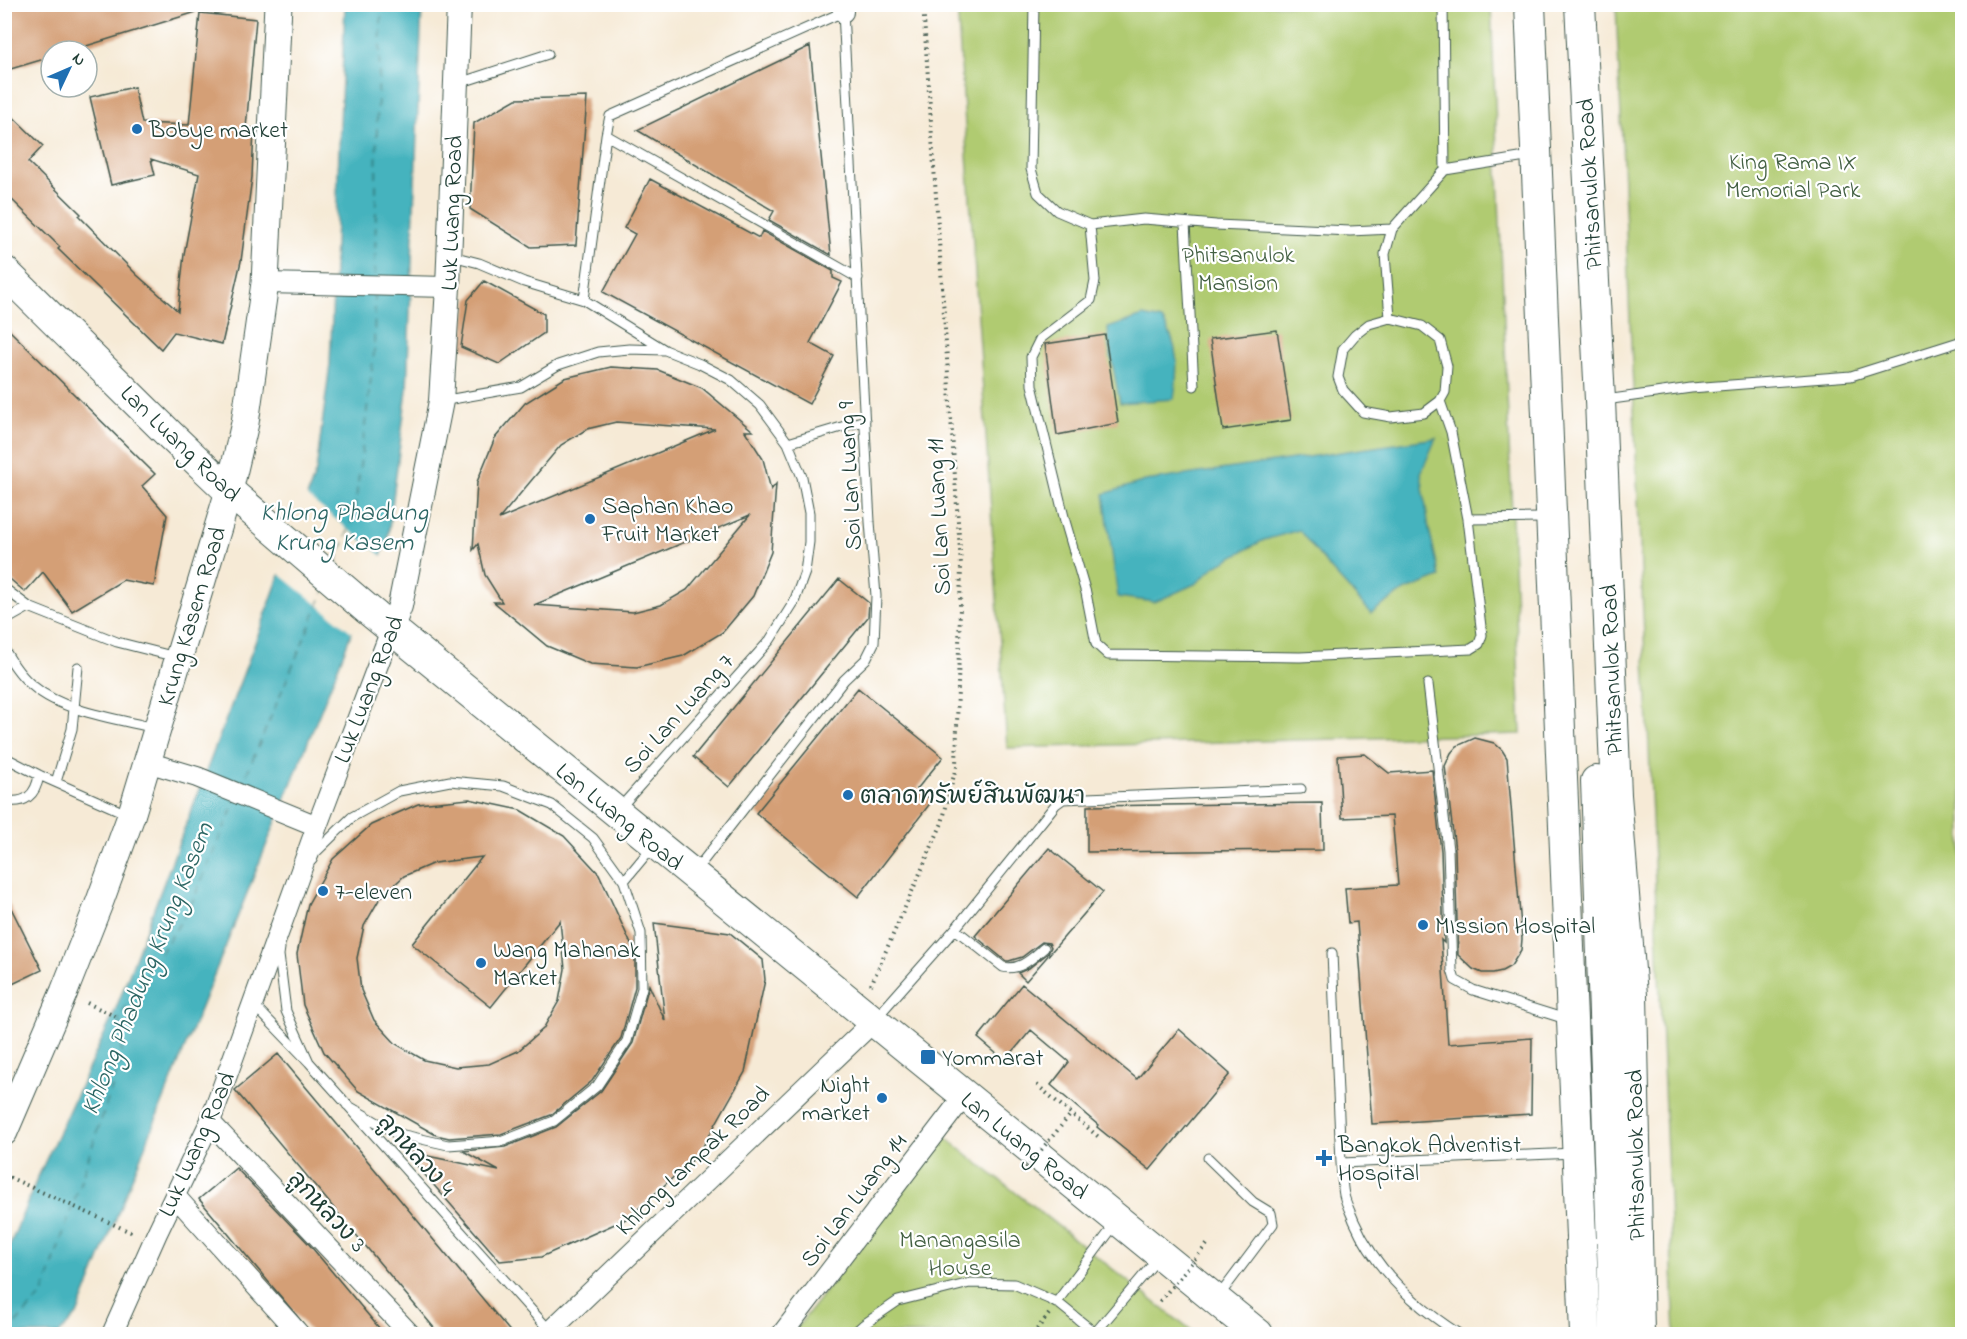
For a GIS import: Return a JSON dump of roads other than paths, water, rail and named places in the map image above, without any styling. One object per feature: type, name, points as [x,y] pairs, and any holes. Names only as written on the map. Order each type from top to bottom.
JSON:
[{"type":"main road","name":"Krung Kasem Road","points":[[6,1123],[64,992],[131,816],[229,491],[244,423],[265,283],[278,4]]},
{"type":"main road","name":"Phitsanulok Road","points":[[1530,4],[1586,1335]]},
{"type":"main road","name":"Phitsanulok Road","points":[[1580,4],[1600,400],[1616,795],[1632,995],[1639,1335]]},
{"type":"main road","name":"Lan Luang Road","points":[[4,271],[229,491],[391,630],[1258,1335]]},
{"type":"main road","points":[[1604,510],[1593,577],[1590,626],[1615,1335]]},
{"type":"street","name":"Luk Luang Road","points":[[111,1335],[210,1122],[317,826],[400,606],[441,401],[448,287],[459,4]]},
{"type":"street","points":[[265,283],[448,287]]},
{"type":"street","points":[[147,762],[197,777],[317,826]]},
{"type":"street","name":"Khlong Lampak Road","points":[[548,1333],[866,1016]]},
{"type":"street","name":"Soi Lan Luang 14","points":[[782,1335],[964,1096]]},
{"type":"street","name":"ลูกหลวง 3","points":[[210,1122],[410,1335]]},
{"type":"street","points":[[175,1196],[299,1335]]},
{"type":"lane","points":[[1034,4],[1031,169],[1038,193],[1057,211],[1090,225],[1144,219],[1350,231],[1392,229]]},
{"type":"lane","points":[[1443,4],[1446,170]]},
{"type":"lane","points":[[584,300],[610,116],[843,8]]},
{"type":"lane","name":"Soi Lan Luang 9","points":[[692,875],[844,680],[866,659],[874,643],[876,596],[870,522],[843,8]]},
{"type":"lane","points":[[456,83],[548,54]]},
{"type":"lane","points":[[606,135],[858,278]]},
{"type":"lane","points":[[1390,318],[1385,254],[1392,229],[1446,170],[1537,155]]},
{"type":"lane","points":[[1185,223],[1194,386]]},
{"type":"lane","points":[[1090,225],[1095,281],[1091,300],[1040,339],[1031,357],[1032,385],[1065,521],[1086,593],[1096,644],[1108,655],[1300,657],[1471,649],[1479,644],[1482,634],[1468,519],[1451,432],[1440,401]]},
{"type":"lane","points":[[449,255],[479,263],[524,282],[584,300],[665,350]]},
{"type":"lane","points":[[1390,318],[1422,326],[1440,340],[1447,366],[1445,392],[1440,401],[1424,413],[1391,417],[1363,412],[1343,390],[1338,377],[1343,349],[1369,324],[1390,318]]},
{"type":"lane","points":[[1600,400],[1691,388],[1851,376],[1962,341]]},
{"type":"lane","points":[[441,401],[521,387],[558,365],[598,352],[629,349],[665,350]]},
{"type":"lane","name":"Soi Lan Luang 7","points":[[616,813],[770,640],[794,602],[805,572],[809,542],[809,513],[802,477],[788,443],[760,405],[731,380],[665,350]]},
{"type":"lane","points":[[788,443],[865,420]]},
{"type":"lane","points":[[1468,519],[1552,518]]},
{"type":"lane","points":[[4,588],[29,607],[117,642],[178,658]]},
{"type":"lane","points":[[4,621],[29,607]]},
{"type":"lane","points":[[4,649],[12,664],[32,686],[53,700],[157,729]]},
{"type":"lane","points":[[56,782],[72,729],[78,667]]},
{"type":"lane","points":[[1428,684],[1448,850],[1452,970],[1455,980],[1473,990],[1571,1020]]},
{"type":"lane","points":[[4,757],[131,816]]},
{"type":"lane","points":[[4,800],[15,802],[30,796],[37,787],[39,775]]},
{"type":"lane","points":[[309,1062],[286,1011],[279,955],[290,900],[315,854],[352,816],[399,791],[450,781],[503,786],[552,805],[593,838],[624,881],[641,933],[642,988],[627,1041],[597,1086],[554,1121],[503,1141],[448,1145],[395,1133],[347,1105]]},
{"type":"lane","points":[[866,1016],[955,929],[1056,804],[1063,799],[1301,789]]},
{"type":"lane","points":[[624,881],[654,844]]},
{"type":"lane","points":[[955,929],[1003,967],[1010,969],[1023,965],[1044,948]]},
{"type":"lane","points":[[1332,953],[1344,1197],[1364,1243],[1386,1272],[1415,1301],[1460,1335]]},
{"type":"lane","name":"ลูกหลวง 4","points":[[253,1004],[309,1062],[548,1333]]},
{"type":"lane","points":[[1341,1163],[1577,1153]]},
{"type":"lane","points":[[1208,1158],[1253,1202],[1271,1213],[1273,1224],[1216,1300]]},
{"type":"lane","points":[[1057,1303],[1118,1221]]},
{"type":"lane","points":[[853,1335],[863,1325],[898,1301],[970,1283],[1014,1284],[1057,1303],[1094,1334],[1160,1255]]},
{"type":"water","name":"Khlong Phadung Krung Kasem","points":[[345,5],[422,5],[407,390],[388,537],[339,665],[77,1315],[59,1334],[5,1334],[5,1257],[37,1179],[115,1011],[264,619],[316,471],[330,364]]},
{"type":"water","points":[[1143,316],[1162,320],[1172,339],[1177,367],[1174,399],[1120,403],[1109,346],[1108,328]]},
{"type":"water","points":[[1436,438],[1421,473],[1429,529],[1440,577],[1404,591],[1371,613],[1299,530],[1264,540],[1215,566],[1197,583],[1155,602],[1118,597],[1104,494],[1145,481]]},
{"type":"place","name":"Bobye market","points":[[137,129]]},
{"type":"place","name":"Saphan Khao Fruit Market","points":[[590,519]]},
{"type":"place","name":"ตลาดทรัพย์สินพัฒนา","points":[[848,795]]},
{"type":"place","name":"7-eleven","points":[[323,891]]},
{"type":"place","name":"MIssion Hospital","points":[[1423,925]]},
{"type":"place","name":"Wang Mahanak Market","points":[[481,963]]},
{"type":"place","name":"Yommarat","points":[[928,1057]]},
{"type":"place","name":"Night market","points":[[882,1098]]},
{"type":"place","name":"Bangkok Adventist Hospital","points":[[1324,1158]]},
{"type":"park label","name":"King Rama IX Memorial Park","points":[[1793,175]]},
{"type":"park label","name":"Phitsanulok Mansion","points":[[1238,268]]},
{"type":"park label","name":"Manangasila House","points":[[960,1253]]}]
